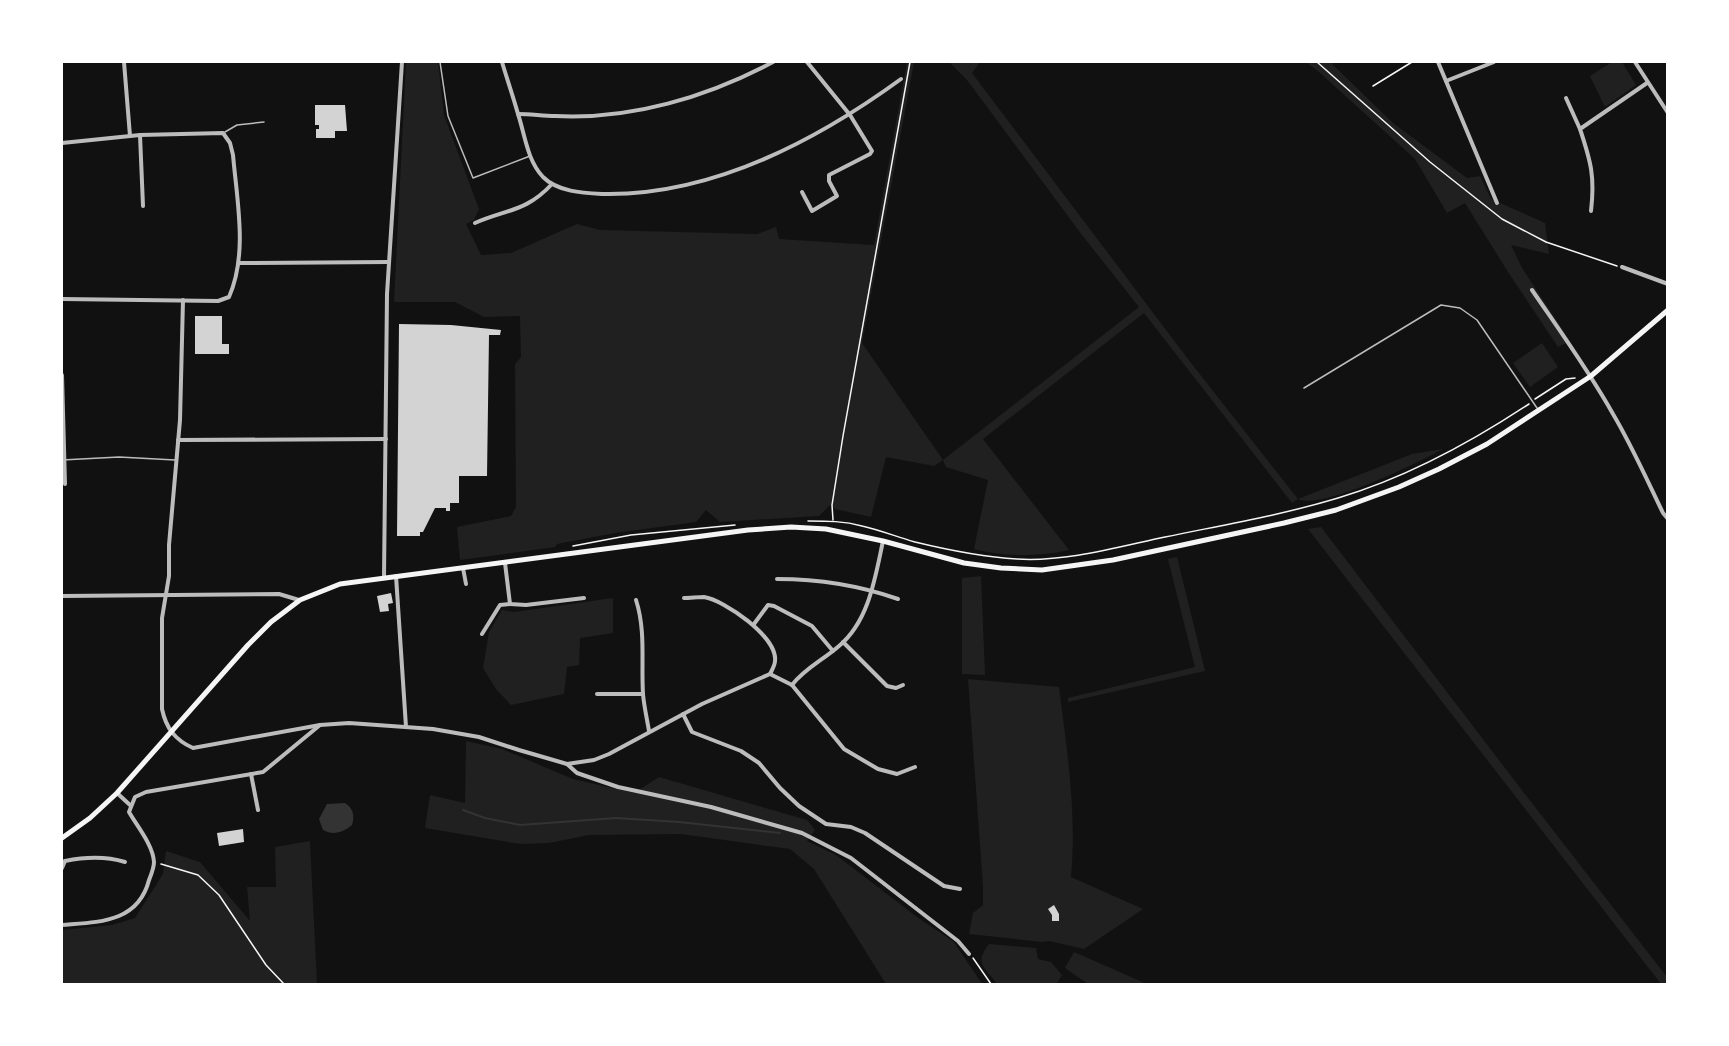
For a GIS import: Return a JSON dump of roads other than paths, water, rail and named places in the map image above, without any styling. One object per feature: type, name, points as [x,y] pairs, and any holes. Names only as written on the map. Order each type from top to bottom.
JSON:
[{"type":"main road","points":[[62,838],[90,818],[117,793],[271,622],[300,600],[340,584],[770,528],[826,529],[883,541],[964,563],[1001,568],[1042,570],[1113,560],[1336,510],[1439,469],[1487,444],[1591,376],[1668,310]]},
{"type":"street","points":[[124,62],[130,136]]},
{"type":"street","points":[[384,578],[386,310],[402,62]]},
{"type":"street","points":[[502,62],[530,156],[542,176],[552,184],[590,193],[626,194],[676,186],[717,175],[776,154],[850,115],[901,79]]},
{"type":"street","points":[[518,114],[556,116],[634,111],[690,97],[773,62]]},
{"type":"street","points":[[802,192],[812,211],[837,196],[829,181],[829,175],[872,151],[850,115],[807,62]]},
{"type":"street","points":[[1438,62],[1497,203]]},
{"type":"street","points":[[1446,81],[1494,62]]},
{"type":"street","points":[[1635,62],[1668,113]]},
{"type":"street","points":[[1580,129],[1647,83]]},
{"type":"street","points":[[1566,98],[1592,164],[1594,186],[1591,211]]},
{"type":"street","points":[[62,143],[140,135],[223,133],[230,143],[233,155],[239,263],[236,282],[229,297],[218,301],[62,299]]},
{"type":"street","points":[[140,135],[143,206]]},
{"type":"street","points":[[475,223],[524,207],[539,198],[552,184]]},
{"type":"street","points":[[239,263],[389,262]]},
{"type":"street","points":[[1622,267],[1668,284]]},
{"type":"street","points":[[1532,290],[1591,376],[1632,447],[1668,519]]},
{"type":"street","points":[[183,300],[178,440],[169,545],[170,576],[162,618],[162,709],[165,723],[171,733],[193,748],[320,725],[349,723],[433,729],[479,737],[567,764],[594,760],[683,714],[770,674],[776,660],[765,636],[754,624],[716,601],[704,597],[684,598]]},
{"type":"street","points":[[62,375],[65,484]]},
{"type":"street","points":[[178,440],[386,439]]},
{"type":"street","points":[[792,685],[799,676],[833,651],[855,629],[867,608],[883,541]]},
{"type":"street","points":[[505,563],[510,604]]},
{"type":"street","points":[[463,568],[466,584]]},
{"type":"street","points":[[396,576],[406,727]]},
{"type":"street","points":[[777,579],[808,579],[872,590],[898,599]]},
{"type":"street","points":[[62,596],[279,594],[300,600]]},
{"type":"street","points":[[482,634],[500,605],[526,605],[584,598]]},
{"type":"street","points":[[636,600],[642,630],[643,694],[649,731]]},
{"type":"street","points":[[754,624],[768,605],[774,606],[812,626],[833,651]]},
{"type":"street","points":[[843,642],[887,686],[896,688],[903,685]]},
{"type":"street","points":[[770,674],[792,685],[844,748],[878,769],[897,774],[915,767]]},
{"type":"street","points":[[597,694],[643,694]]},
{"type":"street","points":[[683,714],[692,732],[741,751],[759,763],[799,806],[826,824],[851,827],[866,833],[944,886],[960,889]]},
{"type":"street","points":[[62,925],[112,920],[128,913],[147,891],[154,863],[150,849],[129,812],[135,797],[146,792],[263,772],[320,725]]},
{"type":"street","points":[[567,764],[577,773],[618,787],[711,807],[802,833],[851,858],[958,941],[969,954]]},
{"type":"street","points":[[251,774],[258,810]]},
{"type":"street","points":[[117,793],[130,805]]},
{"type":"street","points":[[62,868],[63,860],[84,858],[107,858],[125,862]]},
{"type":"lane","points":[[440,62],[448,116],[473,178],[530,156]]},
{"type":"lane","points":[[223,133],[237,125],[264,122]]},
{"type":"lane","points":[[1304,388],[1441,305],[1460,308],[1477,320],[1539,411]]},
{"type":"lane","points":[[63,459],[119,457],[176,460]]},
{"type":"waterway","points":[[463,810],[485,818],[520,825],[616,818],[780,833]]}]
